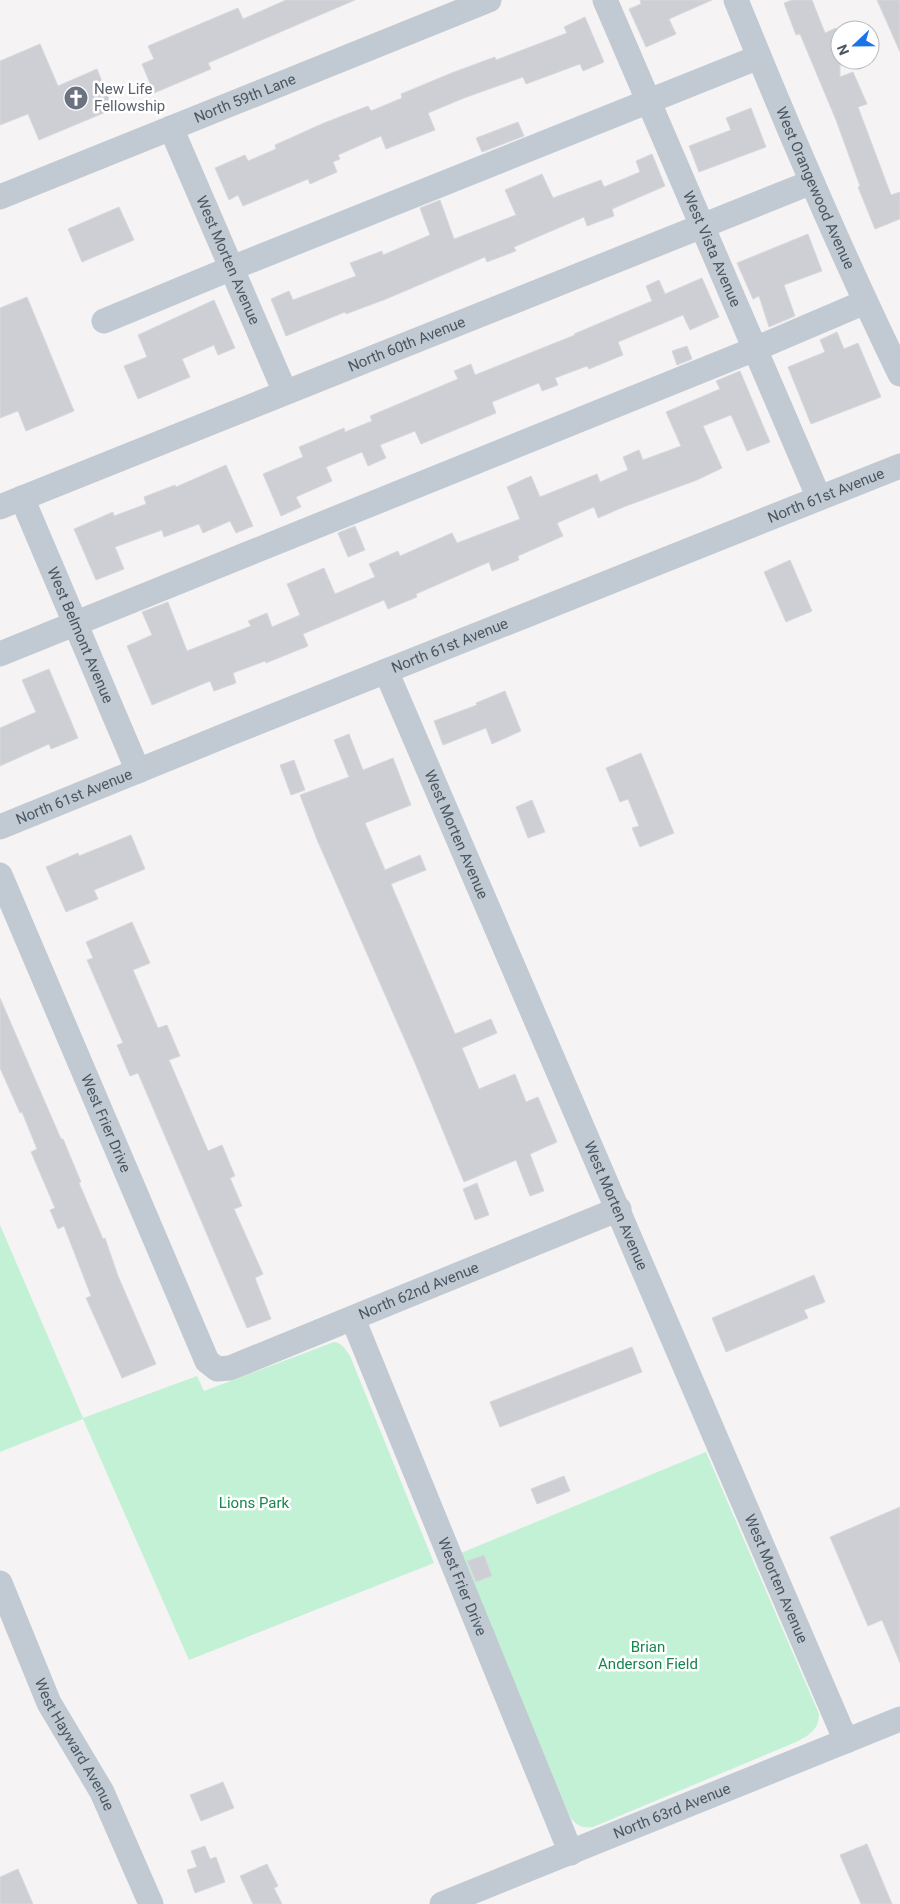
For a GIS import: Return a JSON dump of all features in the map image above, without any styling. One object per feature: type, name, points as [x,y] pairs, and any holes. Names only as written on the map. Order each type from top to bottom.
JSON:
[{"type":"street","name":"North 59th Lane","points":[[0,197],[489,0]]},
{"type":"street","name":"West Vista Avenue","points":[[605,0],[819,498]]},
{"type":"street","name":"West Orangewood Avenue","points":[[736,0],[812,182],[865,302],[900,374]]},
{"type":"street","points":[[104,321],[759,57]]},
{"type":"street","name":"West Morten Avenue","points":[[171,128],[284,392]]},
{"type":"street","name":"North 60th Avenue","points":[[11,503],[122,450],[284,392],[812,182]]},
{"type":"street","points":[[0,654],[756,349],[865,302]]},
{"type":"street","name":"North 61st Avenue","points":[[0,828],[386,671],[900,466]]},
{"type":"street","name":"West Belmont Avenue","points":[[11,503],[76,624],[138,771]]},
{"type":"street","name":"West Morten Avenue","points":[[386,671],[619,1209],[846,1741]]},
{"type":"street","name":"West Frier Drive","points":[[0,875],[203,1352],[207,1361],[217,1369]]},
{"type":"street","name":"North 62nd Avenue","points":[[217,1369],[230,1368],[619,1209]]},
{"type":"street","name":"West Frier Drive","points":[[353,1319],[571,1853]]},
{"type":"street","name":"West Hayward Avenue","points":[[0,1583],[50,1703],[102,1792],[151,1904]]},
{"type":"street","name":"North 63rd Avenue","points":[[442,1904],[900,1719]]},
{"type":"green space","name":"Lions Park","points":[[0,1225],[83,1418],[197,1376],[204,1391],[334,1342],[341,1345],[350,1356],[434,1563],[189,1660],[83,1419],[0,1452]]},
{"type":"green space","name":"Brian Anderson Field","points":[[706,1452],[819,1714],[819,1720],[809,1734],[796,1742],[593,1827],[582,1827],[570,1817],[461,1553]]},
{"type":"building","points":[[286,0],[355,0],[208,63],[211,69],[154,93],[142,64],[154,59],[148,46],[238,8],[243,19]]},
{"type":"building","points":[[640,0],[712,0],[669,19],[676,34],[646,47],[629,9],[641,4]]},
{"type":"building","points":[[792,0],[812,0],[825,33],[830,31],[830,70],[840,70],[840,77],[853,72],[867,104],[858,107],[891,195],[900,192],[900,219],[875,229],[858,187],[860,186],[836,120],[800,34],[796,35],[784,3]]},
{"type":"building","points":[[877,0],[900,0],[900,52]]},
{"type":"building","points":[[585,17],[604,62],[583,71],[580,64],[526,84],[523,77],[464,98],[428,113],[435,130],[386,149],[381,136],[338,155],[340,159],[333,162],[337,172],[310,184],[308,179],[243,206],[238,195],[229,200],[215,168],[245,155],[248,161],[276,149],[275,145],[324,123],[368,106],[371,111],[402,98],[401,94],[454,72],[495,57],[496,60],[567,33],[564,27]]},
{"type":"building","points":[[40,44],[58,86],[97,69],[113,109],[39,140],[28,114],[0,125],[0,61]]},
{"type":"building","points":[[751,108],[766,147],[699,172],[689,146],[731,130],[726,118]]},
{"type":"building","points":[[518,122],[524,136],[482,152],[476,138]]},
{"type":"building","points":[[652,154],[665,186],[612,209],[614,216],[587,226],[584,217],[514,247],[516,251],[487,262],[485,257],[386,299],[346,314],[345,312],[286,336],[271,299],[289,291],[293,300],[356,276],[350,263],[382,251],[383,255],[430,235],[420,208],[440,200],[454,239],[516,215],[505,190],[542,174],[553,198],[601,180],[604,187],[640,172],[636,161]]},
{"type":"building","points":[[119,207],[134,240],[82,262],[68,229]]},
{"type":"building","points":[[808,234],[822,271],[784,285],[795,316],[769,327],[759,296],[753,299],[737,263]]},
{"type":"building","points":[[702,278],[719,317],[690,330],[683,315],[618,342],[623,355],[589,369],[587,366],[555,378],[558,385],[542,391],[539,383],[492,402],[496,413],[421,444],[415,431],[380,445],[386,458],[368,466],[362,452],[326,467],[332,481],[296,497],[301,507],[281,516],[263,474],[303,457],[299,447],[344,428],[345,432],[372,421],[370,416],[458,379],[454,371],[471,364],[475,375],[575,335],[652,301],[646,286],[659,280],[665,294]]},
{"type":"building","points":[[27,297],[74,411],[26,431],[18,411],[0,418],[0,308]]},
{"type":"building","points":[[214,300],[235,348],[218,355],[214,345],[182,359],[190,377],[138,399],[124,366],[147,357],[138,335]]},
{"type":"building","points":[[837,332],[844,349],[858,343],[881,397],[811,424],[788,367],[825,352],[820,340]]},
{"type":"building","points":[[687,346],[692,359],[677,365],[672,351]]},
{"type":"building","points":[[740,371],[770,442],[747,451],[731,415],[703,426],[722,468],[697,480],[598,518],[594,507],[557,523],[563,536],[518,556],[519,560],[492,571],[489,562],[416,594],[417,597],[388,609],[384,600],[303,634],[308,646],[266,663],[265,661],[233,673],[236,683],[214,691],[210,681],[152,705],[127,646],[152,635],[142,612],[168,602],[187,651],[251,626],[248,621],[267,613],[272,627],[300,615],[287,584],[324,568],[335,594],[375,577],[369,564],[398,551],[400,556],[452,533],[457,543],[520,519],[507,487],[531,476],[540,497],[597,474],[600,482],[628,470],[623,457],[639,450],[643,460],[681,446],[666,412],[720,389],[716,381]]},
{"type":"building","points":[[226,465],[253,526],[236,533],[230,521],[203,533],[199,524],[164,537],[162,530],[115,547],[124,569],[96,580],[74,529],[113,512],[114,516],[146,504],[144,497],[175,485],[176,487]]},
{"type":"building","points":[[355,526],[365,550],[348,557],[338,533]]},
{"type":"building","points":[[790,560],[812,611],[786,622],[764,572]]},
{"type":"building","points":[[49,669],[78,738],[51,749],[49,744],[0,766],[0,728],[36,712],[22,680]]},
{"type":"building","points":[[505,691],[521,731],[492,744],[486,728],[443,745],[434,721],[477,705],[476,703]]},
{"type":"building","points":[[349,734],[363,770],[393,758],[411,805],[365,823],[385,870],[420,855],[426,870],[391,884],[455,1034],[491,1019],[497,1033],[462,1048],[479,1089],[515,1074],[526,1102],[538,1097],[557,1142],[530,1154],[544,1191],[530,1196],[516,1160],[464,1182],[415,1063],[318,842],[300,795],[349,777],[334,740]]},
{"type":"building","points":[[641,753],[674,833],[640,847],[632,828],[639,826],[628,799],[620,802],[606,768]]},
{"type":"building","points":[[294,760],[305,790],[291,795],[280,765]]},
{"type":"building","points":[[532,800],[545,832],[528,838],[516,807]]},
{"type":"building","points":[[131,835],[145,869],[94,890],[98,899],[66,912],[46,867],[78,853],[79,856]]},
{"type":"building","points":[[132,922],[150,963],[133,970],[158,1028],[167,1025],[180,1056],[169,1060],[208,1151],[222,1145],[235,1176],[230,1178],[242,1206],[234,1209],[263,1274],[255,1278],[271,1319],[247,1328],[138,1073],[130,1076],[117,1045],[123,1043],[87,960],[93,958],[86,942]]},
{"type":"building","points":[[0,998],[61,1139],[63,1139],[81,1182],[79,1183],[103,1239],[105,1238],[118,1276],[156,1364],[122,1378],[86,1298],[91,1296],[64,1226],[58,1229],[50,1210],[55,1208],[31,1152],[37,1149],[22,1112],[20,1113],[0,1068]]},
{"type":"building","points":[[477,1183],[489,1215],[475,1220],[463,1189]]},
{"type":"building","points":[[814,1275],[825,1302],[804,1310],[808,1318],[726,1352],[712,1318]]},
{"type":"building","points":[[632,1347],[642,1372],[500,1427],[490,1402]]},
{"type":"building","points":[[564,1476],[570,1491],[537,1504],[531,1489]]},
{"type":"building","points":[[900,1507],[900,1663],[882,1620],[868,1626],[830,1537]]},
{"type":"building","points":[[484,1555],[492,1576],[476,1582],[467,1561]]},
{"type":"building","points":[[223,1782],[234,1808],[201,1821],[190,1795]]},
{"type":"building","points":[[867,1844],[892,1904],[861,1904],[840,1855]]},
{"type":"building","points":[[205,1846],[210,1859],[216,1857],[225,1882],[195,1893],[187,1870],[197,1867],[191,1851]]},
{"type":"building","points":[[267,1864],[278,1886],[274,1888],[282,1904],[253,1904],[240,1876]]},
{"type":"building","points":[[18,1869],[33,1904],[0,1904],[0,1877]]},
{"type":"place","name":"New Life Fellowship","points":[[76,98]]}]
